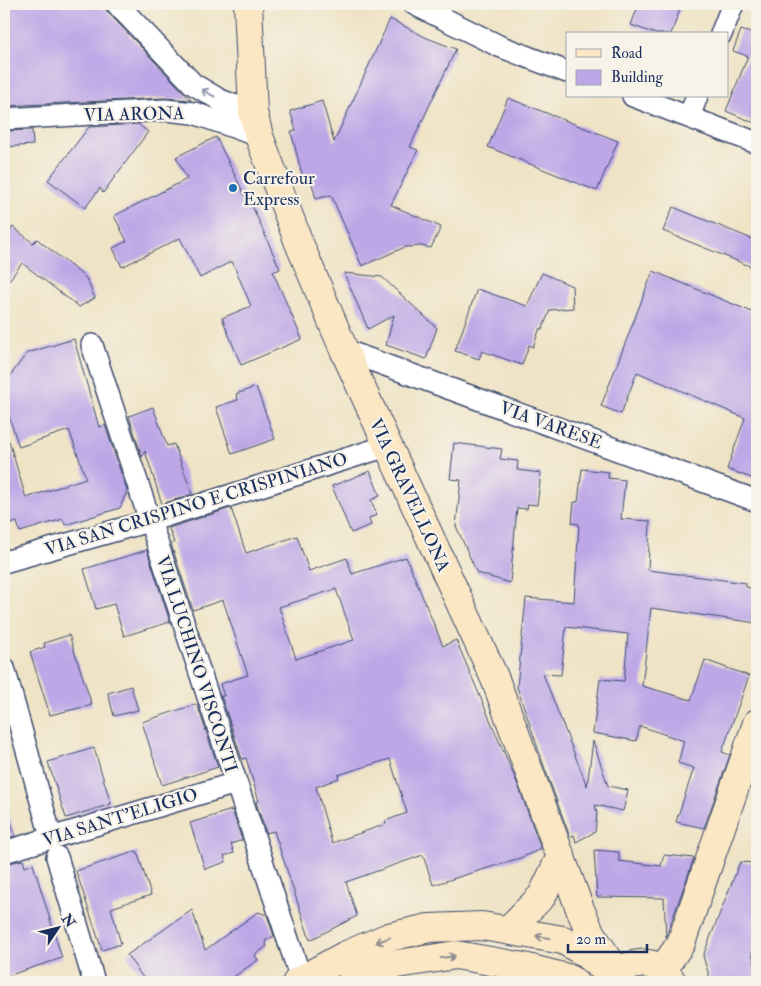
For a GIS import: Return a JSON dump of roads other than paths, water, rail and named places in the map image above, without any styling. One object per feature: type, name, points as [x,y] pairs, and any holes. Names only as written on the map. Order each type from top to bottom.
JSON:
[{"type":"street","points":[[117,4],[193,84],[256,124]]},
{"type":"street","name":"VIA GRAVELLONA","points":[[248,4],[256,124],[299,243],[387,446],[495,678],[592,934],[615,977]]},
{"type":"street","points":[[414,4],[499,46],[566,72]]},
{"type":"street","points":[[722,32],[733,4]]},
{"type":"street","points":[[638,98],[757,143]]},
{"type":"street","points":[[689,117],[696,98]]},
{"type":"street","name":"VIA ARONA","points":[[4,119],[165,110],[256,124]]},
{"type":"street","name":"VIA LUCHINO VISCONTI","points":[[92,345],[300,981]]},
{"type":"street","name":"VIA VARESE","points":[[344,350],[757,501]]},
{"type":"street","name":"VIA SAN CRISPINO E CRISPINIANO","points":[[4,562],[149,521],[387,446]]},
{"type":"street","points":[[4,668],[94,982]]},
{"type":"street","points":[[300,981],[344,956],[389,937],[429,928],[482,926],[563,940],[580,950],[615,977],[635,964],[654,965],[666,976],[682,943],[757,723]]},
{"type":"street","name":"VIA SANT'ELIGIO","points":[[4,852],[54,847],[236,783]]},
{"type":"street","points":[[508,930],[542,896],[561,856]]},
{"type":"street","points":[[352,982],[391,965],[456,956],[524,967],[567,978],[574,982]]},
{"type":"place","name":"Carrefour Express","points":[[233,188]]}]
